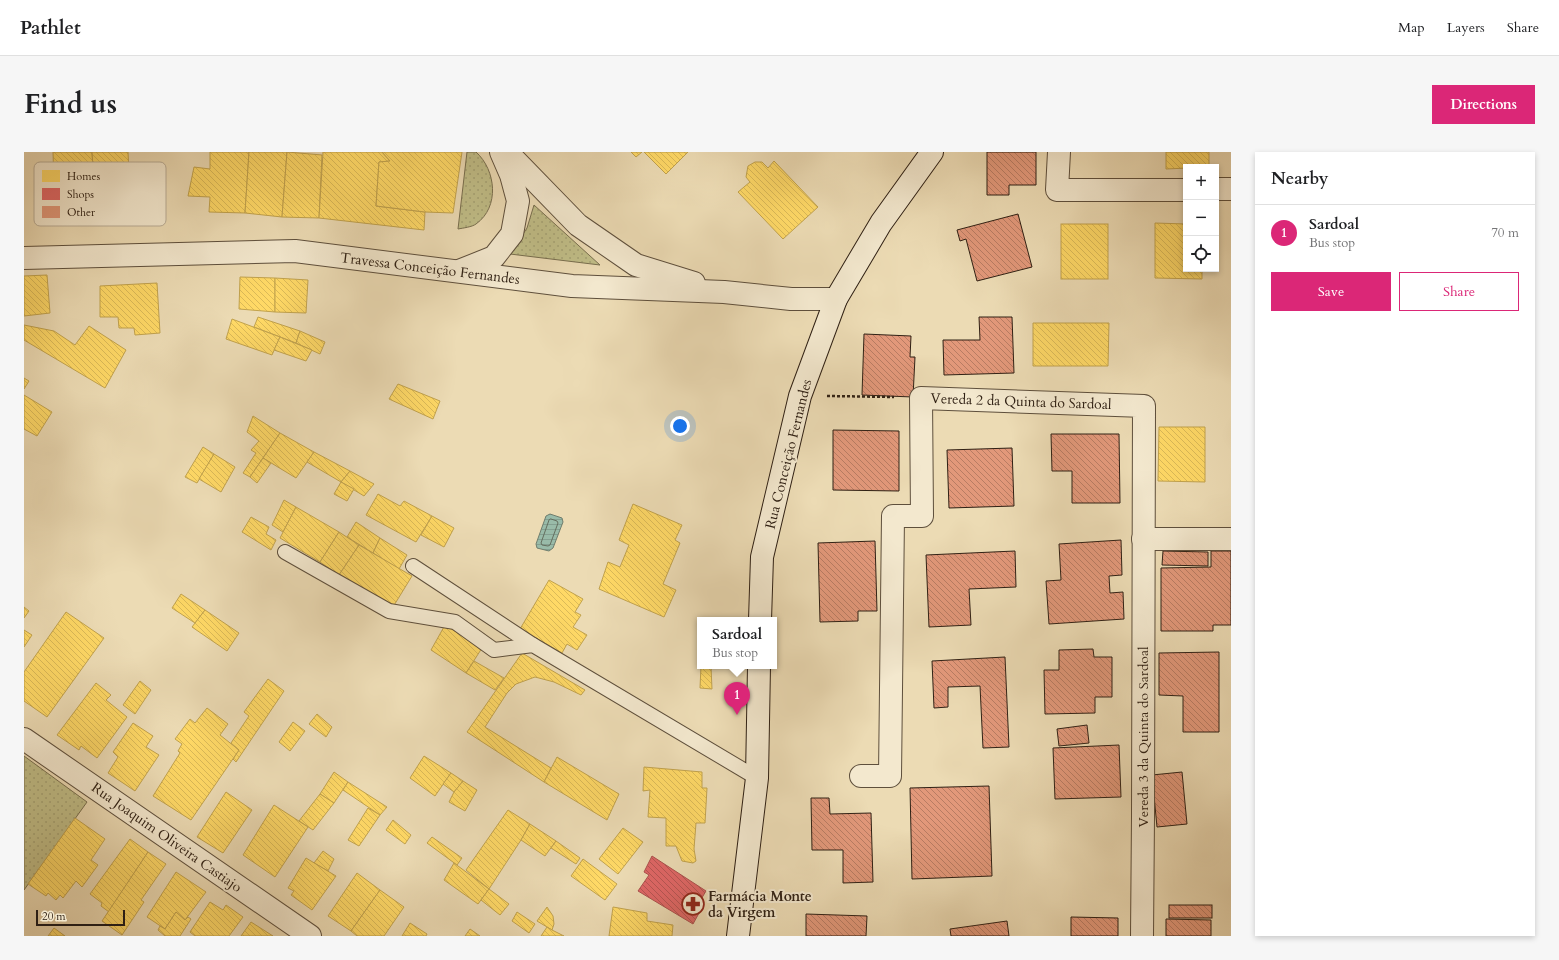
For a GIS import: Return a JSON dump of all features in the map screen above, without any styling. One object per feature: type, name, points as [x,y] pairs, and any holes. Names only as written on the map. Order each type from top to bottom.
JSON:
[{"type":"street","points":[[456,272],[494,257],[512,234],[518,201],[511,175],[501,152]]},
{"type":"street","points":[[507,152],[578,225],[636,265],[724,292]]},
{"type":"street","name":"Rua Conceição Fernandes","points":[[760,617],[762,557],[800,396],[836,299],[881,223],[932,152]]},
{"type":"street","points":[[1059,152],[1057,190],[1183,190]]},
{"type":"street","points":[[1219,189],[1231,189]]},
{"type":"street","name":"Travessa Conceição Fernandes","points":[[24,258],[295,251],[572,286],[724,292],[791,299],[836,299]]},
{"type":"street","name":"Vereda 2 da Quinta do Sardoal","points":[[861,776],[890,776],[893,516],[922,516],[921,398],[1144,406],[1143,539]]},
{"type":"street","points":[[1143,539],[1231,539]]},
{"type":"street","name":"Vereda 3 da Quinta do Sardoal","points":[[1142,936],[1143,539]]},
{"type":"street","points":[[738,936],[757,778],[760,669]]},
{"type":"street","name":"Rua Joaquim Oliveira Castiajo","points":[[24,739],[310,936]]},
{"type":"lane","points":[[285,552],[389,611],[454,622],[494,650],[533,645]]},
{"type":"lane","points":[[413,566],[533,645],[757,778]]},
{"type":"path","points":[[800,396],[921,398]]},
{"type":"shaded area","points":[[467,152],[476,152],[488,168],[491,178],[492,198],[484,217],[470,227],[458,229]]},
{"type":"shaded area","points":[[534,205],[600,265],[510,254],[527,228]]},
{"type":"shaded area","points":[[24,756],[87,802],[24,890]]},
{"type":"water","points":[[550,514],[562,518],[563,522],[553,548],[549,551],[537,548],[536,544],[546,516]]},
{"type":"building: Homes","points":[[53,152],[92,152],[93,162],[53,162]]},
{"type":"building: Homes","points":[[92,152],[128,152],[128,162],[93,162]]},
{"type":"building: Homes","points":[[210,152],[249,152],[245,213],[209,212],[210,197],[188,196],[194,167],[210,169]]},
{"type":"building: Homes","points":[[249,152],[287,152],[282,217],[245,213]]},
{"type":"building: Homes","points":[[287,152],[322,155],[319,218],[282,217]]},
{"type":"building: Homes","points":[[323,152],[382,152],[390,161],[379,162],[376,206],[425,212],[424,230],[319,218]]},
{"type":"building: Homes","points":[[382,152],[462,152],[453,213],[425,212],[376,206],[379,162],[390,161]]},
{"type":"building: Homes","points":[[631,152],[642,152],[636,157]]},
{"type":"building: Homes","points":[[644,152],[688,152],[666,174]]},
{"type":"building: Homes","points":[[1166,152],[1209,152],[1209,164],[1183,164],[1183,168],[1166,169]]},
{"type":"building: Homes","points":[[774,161],[818,207],[783,239],[738,192],[750,182],[746,177],[748,166],[755,162],[762,162],[768,168]]},
{"type":"building: Homes","points":[[1155,223],[1183,224],[1183,272],[1202,272],[1202,279],[1155,278]]},
{"type":"building: Homes","points":[[1061,224],[1108,224],[1108,279],[1061,279]]},
{"type":"building: Homes","points":[[47,275],[50,313],[24,316],[24,276]]},
{"type":"building: Homes","points":[[240,277],[275,278],[275,312],[239,309]]},
{"type":"building: Homes","points":[[275,278],[308,280],[306,313],[275,312]]},
{"type":"building: Homes","points":[[157,283],[160,333],[135,335],[134,328],[119,328],[118,317],[100,317],[100,286]]},
{"type":"building: Homes","points":[[258,317],[300,331],[296,343],[254,327]]},
{"type":"building: Homes","points":[[232,319],[280,337],[272,355],[226,339]]},
{"type":"building: Homes","points":[[1033,323],[1109,323],[1108,366],[1033,366]]},
{"type":"building: Homes","points":[[24,325],[54,331],[75,345],[89,326],[126,350],[105,388],[24,340]]},
{"type":"building: Homes","points":[[300,331],[325,342],[320,354],[296,343]]},
{"type":"building: Homes","points":[[280,337],[312,350],[306,361],[274,350]]},
{"type":"building: Homes","points":[[24,378],[29,381],[24,389]]},
{"type":"building: Homes","points":[[398,384],[440,401],[433,419],[389,399]]},
{"type":"building: Homes","points":[[24,395],[52,412],[37,436],[24,429]]},
{"type":"building: Homes","points":[[253,416],[280,433],[250,477],[243,473],[256,453],[251,450],[259,441],[247,432]]},
{"type":"building: Homes","points":[[1159,427],[1205,427],[1205,482],[1158,481]]},
{"type":"building: Homes","points":[[280,433],[314,452],[296,478],[263,458]]},
{"type":"building: Homes","points":[[203,447],[214,454],[197,483],[185,477]]},
{"type":"building: Homes","points":[[314,452],[350,471],[341,482],[307,462]]},
{"type":"building: Homes","points":[[214,454],[235,467],[221,492],[199,479]]},
{"type":"building: Homes","points":[[263,458],[271,463],[257,483],[250,477]]},
{"type":"building: Homes","points":[[350,471],[374,484],[364,496],[341,482]]},
{"type":"building: Homes","points":[[341,482],[354,489],[347,501],[334,494]]},
{"type":"building: Homes","points":[[378,494],[400,506],[404,501],[432,516],[416,542],[366,515]]},
{"type":"building: Homes","points":[[284,500],[296,507],[283,532],[272,525]]},
{"type":"building: Homes","points":[[633,504],[682,525],[675,540],[680,543],[663,584],[676,590],[664,617],[599,589],[608,562],[620,567],[629,545],[619,540]]},
{"type":"building: Homes","points":[[296,507],[339,532],[320,562],[280,538]]},
{"type":"building: Homes","points":[[432,516],[454,528],[444,547],[421,535]]},
{"type":"building: Homes","points":[[251,517],[269,527],[266,534],[276,540],[271,550],[242,532]]},
{"type":"building: Homes","points":[[356,522],[380,538],[373,553],[347,537]]},
{"type":"building: Homes","points":[[339,532],[359,545],[339,575],[320,562]]},
{"type":"building: Homes","points":[[380,538],[407,555],[399,569],[373,553]]},
{"type":"building: Homes","points":[[359,545],[412,576],[393,607],[339,575]]},
{"type":"building: Homes","points":[[549,580],[583,599],[575,612],[581,615],[573,627],[587,635],[577,650],[567,644],[562,653],[520,629]]},
{"type":"building: Homes","points":[[181,594],[205,610],[195,623],[172,608]]},
{"type":"building: Homes","points":[[24,607],[29,611],[24,618]]},
{"type":"building: Homes","points":[[205,610],[239,633],[227,651],[192,627]]},
{"type":"building: Homes","points":[[66,612],[104,638],[47,717],[24,701],[24,672]]},
{"type":"building: Homes","points":[[445,625],[482,648],[466,673],[431,650]]},
{"type":"building: Homes","points":[[24,630],[32,635],[24,647]]},
{"type":"building: Homes","points":[[522,653],[585,690],[581,695],[554,682],[535,677],[516,684],[507,693],[485,727],[551,768],[544,782],[467,732]]},
{"type":"building: Homes","points":[[474,661],[504,678],[495,690],[466,673]]},
{"type":"building: Homes","points":[[701,669],[711,669],[712,689],[700,688]]},
{"type":"building: Homes","points":[[268,679],[284,691],[236,762],[233,759],[239,750],[231,743],[249,716],[244,712]]},
{"type":"building: Homes","points":[[140,681],[151,690],[135,714],[123,705]]},
{"type":"building: Homes","points":[[96,683],[111,695],[106,700],[127,717],[97,758],[81,746],[79,750],[57,735]]},
{"type":"building: Homes","points":[[207,708],[228,724],[220,735],[239,750],[191,820],[153,796],[180,753],[178,751],[182,744],[175,739],[190,719],[195,723]]},
{"type":"building: Homes","points":[[317,714],[332,727],[326,737],[309,724]]},
{"type":"building: Homes","points":[[293,722],[305,731],[290,751],[279,742]]},
{"type":"building: Homes","points":[[133,723],[153,736],[146,747],[159,755],[135,791],[108,773],[118,757],[113,752]]},
{"type":"building: Homes","points":[[424,756],[451,773],[435,796],[410,778]]},
{"type":"building: Homes","points":[[557,757],[619,794],[607,820],[544,782]]},
{"type":"building: Homes","points":[[644,767],[702,772],[702,788],[707,788],[705,823],[696,823],[694,849],[696,861],[693,863],[682,861],[676,846],[666,846],[666,818],[648,817],[650,790],[643,791]]},
{"type":"building: Homes","points":[[334,772],[348,782],[334,803],[320,794]]},
{"type":"building: Homes","points":[[451,773],[463,781],[454,792],[443,784]]},
{"type":"building: Homes","points":[[463,781],[477,790],[465,811],[449,802],[454,792]]},
{"type":"building: Homes","points":[[348,782],[387,807],[380,815],[343,790]]},
{"type":"building: Homes","points":[[226,792],[252,810],[223,853],[197,837]]},
{"type":"building: Homes","points":[[320,794],[334,803],[313,830],[299,821]]},
{"type":"building: Homes","points":[[274,805],[308,827],[275,877],[243,855]]},
{"type":"building: Homes","points":[[368,808],[380,815],[359,846],[348,840]]},
{"type":"building: Homes","points":[[508,810],[530,824],[489,889],[466,870]]},
{"type":"building: Homes","points":[[75,818],[105,839],[91,860],[98,865],[82,887],[76,881],[63,898],[60,895],[56,900],[48,893],[46,896],[28,884]]},
{"type":"building: Homes","points":[[393,820],[411,835],[405,844],[386,830]]},
{"type":"building: Homes","points":[[530,824],[556,841],[545,856],[521,840]]},
{"type":"building: Homes","points":[[623,828],[643,842],[618,874],[599,859]]},
{"type":"building: Homes","points":[[432,837],[462,858],[457,865],[427,843]]},
{"type":"building: Homes","points":[[130,839],[148,852],[109,912],[101,906],[102,903],[90,894]]},
{"type":"building: Homes","points":[[556,841],[580,858],[576,864],[551,848]]},
{"type":"building: Homes","points":[[323,851],[334,859],[328,871],[314,863]]},
{"type":"building: Homes","points":[[148,852],[166,864],[141,900],[144,902],[122,935],[102,921]]},
{"type":"building: Homes","points":[[306,858],[336,876],[312,910],[291,895],[294,891],[288,888]]},
{"type":"building: Homes","points":[[583,859],[617,884],[605,900],[571,876]]},
{"type":"building: Homes","points":[[454,863],[489,889],[478,904],[444,880]]},
{"type":"building: Homes","points":[[176,872],[206,892],[185,920],[176,912],[165,929],[147,917]]},
{"type":"building: Homes","points":[[357,873],[380,890],[351,931],[328,916]]},
{"type":"building: Homes","points":[[489,889],[509,904],[500,915],[481,900]]},
{"type":"building: Homes","points":[[380,890],[404,907],[384,936],[357,936],[351,931]]},
{"type":"building: Homes","points":[[210,902],[223,910],[226,905],[243,917],[229,936],[195,936],[190,932]]},
{"type":"building: Homes","points":[[547,907],[553,916],[554,924],[552,930],[537,921]]},
{"type":"building: Homes","points":[[613,907],[647,913],[647,921],[673,925],[672,936],[609,936]]},
{"type":"building: Homes","points":[[176,912],[185,920],[188,917],[191,919],[180,936],[165,936],[158,930],[160,926],[165,929]]},
{"type":"building: Homes","points":[[517,912],[535,924],[529,933],[512,921]]},
{"type":"building: Homes","points":[[251,922],[273,936],[241,936]]},
{"type":"building: Homes","points":[[410,923],[427,934],[426,936],[402,936]]},
{"type":"building: Homes","points":[[547,927],[552,930],[564,936],[541,936]]},
{"type":"building: Homes","points":[[54,928],[65,936],[48,936]]},
{"type":"building: Homes","points":[[470,929],[480,936],[465,936]]},
{"type":"building: Shops","points":[[652,856],[706,891],[700,901],[704,904],[693,924],[638,891],[649,875],[644,872]]},
{"type":"building: Other","points":[[987,152],[1036,152],[1036,185],[1009,185],[1009,195],[987,195]]},
{"type":"building: Other","points":[[1018,214],[1032,267],[977,281],[966,239],[960,241],[957,230]]},
{"type":"building: Other","points":[[979,317],[1012,317],[1014,373],[944,375],[943,340],[980,340]]},
{"type":"building: Other","points":[[864,334],[911,336],[910,357],[915,357],[913,397],[862,395]]},
{"type":"building: Other","points":[[833,430],[899,431],[899,491],[833,490]]},
{"type":"building: Other","points":[[1051,434],[1119,434],[1120,503],[1072,503],[1072,471],[1052,471]]},
{"type":"building: Other","points":[[1012,448],[1014,506],[949,508],[947,450]]},
{"type":"building: Other","points":[[1121,540],[1122,575],[1109,576],[1110,593],[1123,592],[1124,619],[1049,624],[1046,581],[1061,580],[1059,544]]},
{"type":"building: Other","points":[[875,541],[877,611],[858,611],[858,621],[820,622],[818,543]]},
{"type":"building: Other","points":[[1015,551],[1016,587],[969,589],[971,625],[929,627],[926,555]]},
{"type":"building: Other","points":[[1163,551],[1208,552],[1208,566],[1162,565]]},
{"type":"building: Other","points":[[1211,551],[1231,551],[1231,625],[1213,625],[1213,631],[1161,631],[1161,568],[1211,567]]},
{"type":"building: Other","points":[[1093,649],[1094,657],[1112,657],[1112,697],[1095,697],[1095,713],[1045,714],[1044,670],[1059,670],[1059,650]]},
{"type":"building: Other","points":[[1219,652],[1219,732],[1183,732],[1183,696],[1159,695],[1159,653]]},
{"type":"building: Other","points":[[1005,657],[1009,747],[983,748],[980,686],[948,687],[948,707],[934,708],[932,661]]},
{"type":"building: Other","points":[[1087,725],[1089,743],[1059,746],[1057,729]]},
{"type":"building: Other","points":[[1119,745],[1121,797],[1055,799],[1053,748]]},
{"type":"building: Other","points":[[1182,772],[1187,824],[1157,827],[1152,775]]},
{"type":"building: Other","points":[[989,786],[992,876],[912,879],[910,788]]},
{"type":"building: Other","points":[[811,798],[829,798],[830,814],[871,813],[873,882],[843,883],[843,850],[812,850]]},
{"type":"building: Other","points":[[1169,905],[1212,905],[1212,918],[1169,918]]},
{"type":"building: Other","points":[[806,914],[867,916],[866,936],[806,936]]},
{"type":"building: Other","points":[[1071,917],[1118,918],[1118,936],[1071,936]]},
{"type":"building: Other","points":[[1166,919],[1211,920],[1211,936],[1166,936]]},
{"type":"building: Other","points":[[1007,921],[1009,936],[951,936],[950,929]]},
{"type":"place","name":"Sardoal","points":[[737,715]]},
{"type":"place","name":"Farmácia Monte da Virgem","points":[[693,904]]}]
